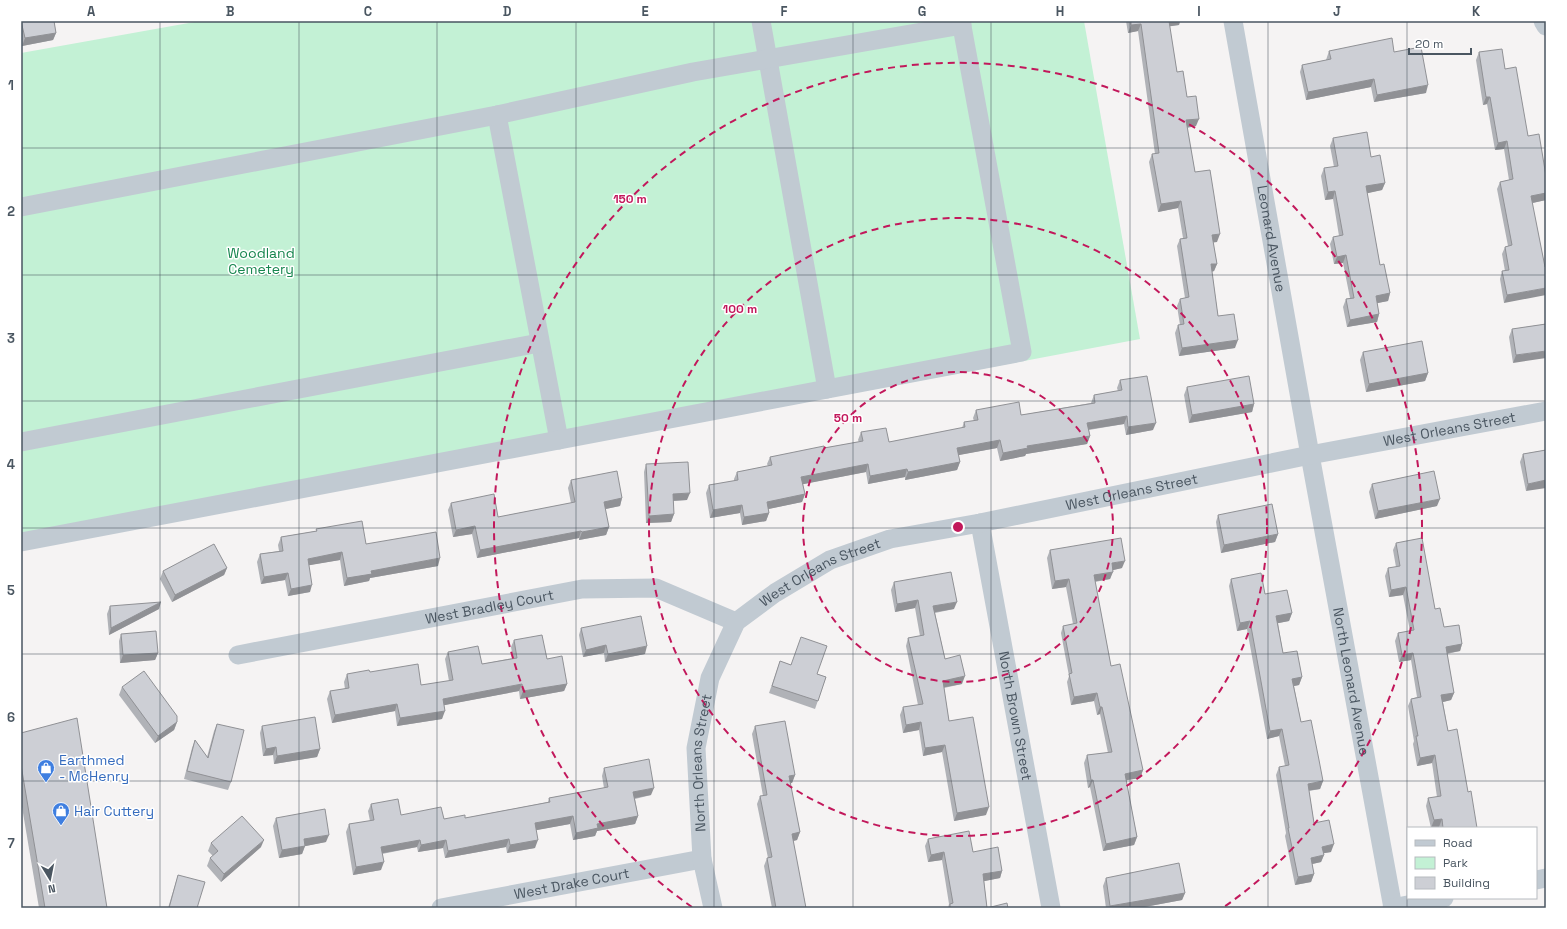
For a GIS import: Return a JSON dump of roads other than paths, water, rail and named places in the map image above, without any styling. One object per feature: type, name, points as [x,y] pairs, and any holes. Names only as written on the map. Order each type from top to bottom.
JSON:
[{"type":"street","points":[[760,21],[827,389]]},
{"type":"street","name":"Leonard Avenue","points":[[1233,21],[1310,456]]},
{"type":"street","points":[[1543,21],[1546,26]]},
{"type":"street","points":[[21,207],[497,115],[693,72],[962,23],[1022,352],[21,542]]},
{"type":"street","points":[[497,115],[539,343],[559,440]]},
{"type":"street","points":[[21,442],[539,343]]},
{"type":"street","name":"West Orleans Street","points":[[736,622],[776,593],[830,560],[890,539],[980,523],[1310,456],[1546,411]]},
{"type":"street","name":"North Leonard Avenue","points":[[1310,456],[1393,908]]},
{"type":"street","name":"North Brown Street","points":[[980,523],[1051,908]]},
{"type":"street","name":"West Bradley Court","points":[[238,655],[582,589],[656,588],[736,622]]},
{"type":"street","name":"North Orleans Street","points":[[713,908],[702,859],[696,748],[710,678],[736,622]]},
{"type":"street","name":"West Drake Court","points":[[441,908],[702,859]]},
{"type":"street","points":[[1393,908],[1439,899]]},
{"type":"place","name":"Earthmed - McHenry","points":[[46,783]]},
{"type":"place","name":"Hair Cuttery","points":[[61,826]]},
{"type":"park label","name":"Woodland Cemetery","points":[[261,262]]}]
